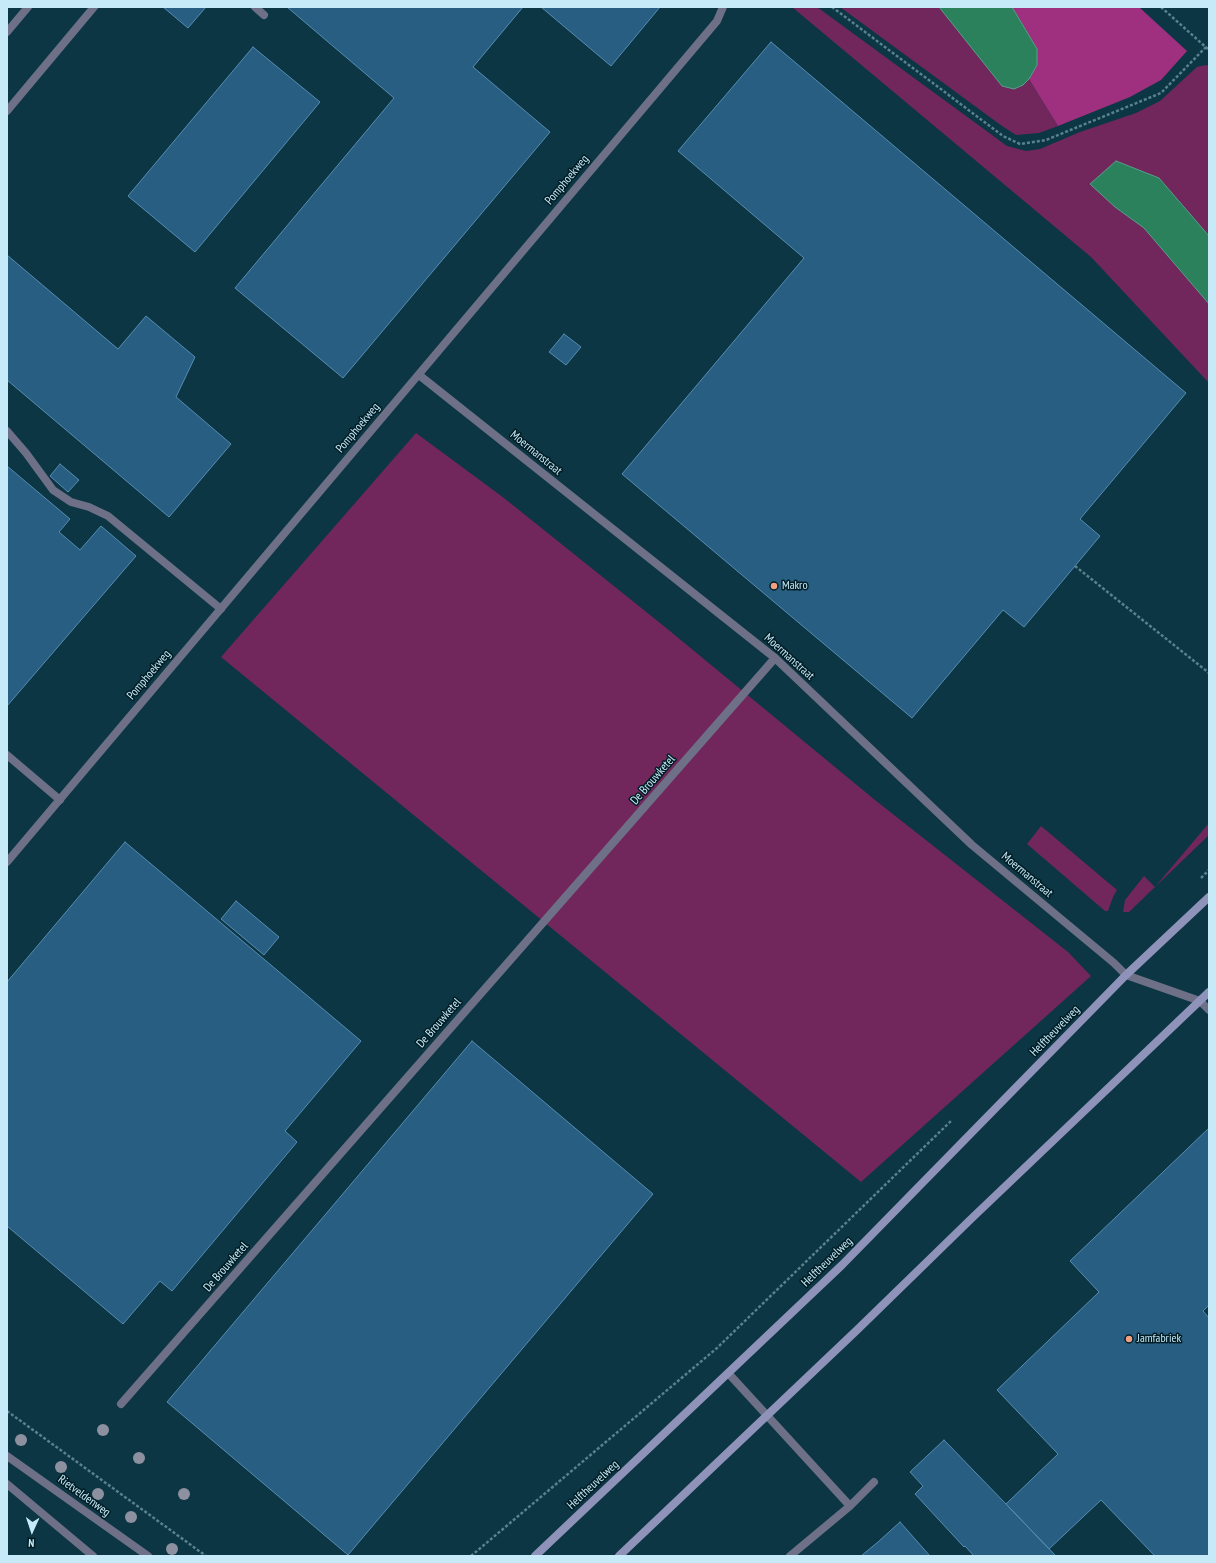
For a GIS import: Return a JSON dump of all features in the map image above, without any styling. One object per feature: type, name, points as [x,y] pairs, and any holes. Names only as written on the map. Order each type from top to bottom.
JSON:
[{"type":"main road","name":"Helftheuvelweg","points":[[535,1556],[729,1374],[842,1265],[1126,975],[1209,897]]},
{"type":"main road","points":[[619,1556],[1209,992]]},
{"type":"street","points":[[7,32],[28,7]]},
{"type":"street","points":[[7,111],[94,7]]},
{"type":"street","points":[[255,7],[264,15]]},
{"type":"street","name":"Pomphoekweg","points":[[7,862],[717,21],[723,7]]},
{"type":"street","name":"Moermanstraat","points":[[419,375],[775,658],[972,845],[1114,963],[1126,975]]},
{"type":"street","points":[[7,431],[26,453],[53,490],[71,502],[88,507],[108,516],[221,609]]},
{"type":"street","name":"De Brouwketel","points":[[122,1404],[775,658]]},
{"type":"street","points":[[7,755],[60,800]]},
{"type":"street","points":[[1126,975],[1200,1001],[1209,1010]]},
{"type":"street","points":[[729,1374],[850,1506]]},
{"type":"street","name":"Rietveldenweg","points":[[7,1456],[148,1556]]},
{"type":"street","points":[[790,1556],[850,1506],[874,1482]]},
{"type":"street","points":[[7,1484],[93,1556]]},
{"type":"path","points":[[832,7],[1003,136],[1020,144],[1046,140],[1161,93],[1206,47]]},
{"type":"path","points":[[1161,7],[1209,50]]},
{"type":"path","points":[[1075,566],[1209,673]]},
{"type":"path","points":[[1198,881],[1209,870]]},
{"type":"path","points":[[471,1556],[717,1348],[955,1117]]},
{"type":"path","points":[[7,1410],[206,1556]]},
{"type":"shaded area","points":[[792,7],[817,7],[1007,146],[1026,151],[1040,149],[1080,132],[1136,113],[1160,101],[1197,67],[1206,65],[1209,66],[1209,236],[1159,178],[1115,207],[1144,228],[1209,304],[1209,383],[1091,257]]},
{"type":"shaded area","points":[[840,7],[939,7],[1002,86],[1023,85],[1029,79],[1058,126],[1039,133],[1016,135]]},
{"type":"shaded area","points":[[939,7],[1012,7],[1037,49],[1037,65],[1029,79],[1023,85],[1014,89],[1002,86]]},
{"type":"shaded area","points":[[1012,7],[1139,7],[1187,51],[1161,80],[1130,97],[1058,126],[1029,79],[1037,65],[1037,49]]},
{"type":"shaded area","points":[[1116,161],[1159,178],[1209,236],[1209,304],[1144,228],[1115,207],[1090,184]]},
{"type":"shaded area","points":[[416,433],[504,498],[665,627],[875,800],[1068,952],[1091,976],[861,1182],[221,657]]},
{"type":"shaded area","points":[[1209,823],[1209,835],[1155,887]]},
{"type":"shaded area","points":[[1041,826],[1117,890],[1108,911],[1105,911],[1027,844]]},
{"type":"shaded area","points":[[1144,876],[1155,887],[1129,912],[1123,912],[1125,900]]},
{"type":"building","points":[[163,7],[206,7],[188,28]]},
{"type":"building","points":[[287,7],[523,7],[473,67],[550,132],[343,378],[235,288],[394,98]]},
{"type":"building","points":[[541,7],[660,7],[611,66]]},
{"type":"building","points":[[771,42],[1186,393],[1080,519],[1100,536],[1024,627],[1003,610],[912,718],[622,474],[804,258],[678,151]]},
{"type":"building","points":[[253,47],[320,102],[195,252],[128,196]]},
{"type":"building","points":[[7,255],[118,349],[146,316],[195,357],[176,397],[231,444],[169,517],[7,380]]},
{"type":"building","points":[[564,334],[581,347],[566,365],[549,352]]},
{"type":"building","points":[[60,464],[79,480],[68,492],[50,476]]},
{"type":"building","points":[[7,466],[70,519],[59,532],[80,550],[101,526],[136,556],[7,706]]},
{"type":"building","points":[[125,842],[361,1041],[285,1131],[297,1142],[172,1291],[160,1281],[123,1324],[7,1226],[7,982]]},
{"type":"building","points":[[236,901],[279,937],[264,955],[221,919]]},
{"type":"building","points":[[472,1041],[653,1194],[348,1555],[167,1402]]},
{"type":"building","name":"Jamfabriek","points":[[1209,1128],[1209,1305],[1203,1311],[1209,1318],[1209,1556],[1155,1556],[1101,1500],[1049,1549],[1006,1504],[1058,1454],[997,1390],[1099,1292],[1070,1261]]},
{"type":"building","points":[[944,1440],[1056,1556],[974,1556],[965,1546],[964,1547],[915,1494],[923,1486],[910,1472]]},
{"type":"building","points":[[900,1522],[930,1556],[861,1556],[878,1542]]},
{"type":"place","name":"Makro","points":[[774,586]]},
{"type":"place","name":"Jamfabriek","points":[[1129,1339]]}]
